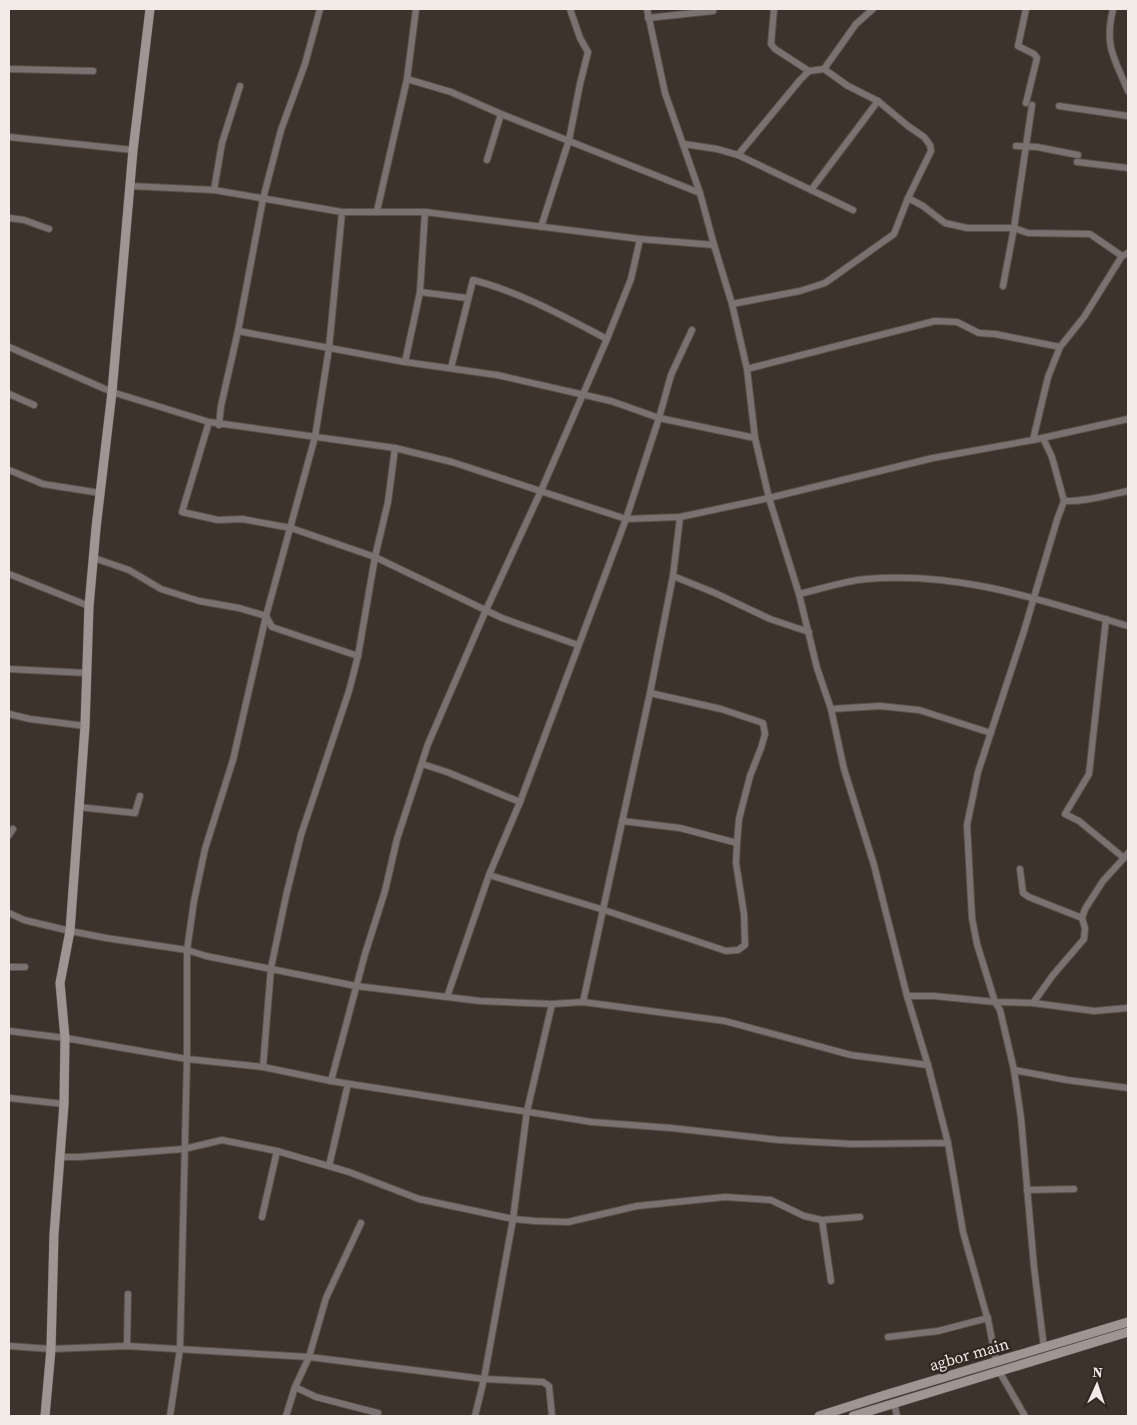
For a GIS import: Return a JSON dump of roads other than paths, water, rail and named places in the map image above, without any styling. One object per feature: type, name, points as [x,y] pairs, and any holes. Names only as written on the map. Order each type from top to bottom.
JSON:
[{"type":"street","points":[[44,1416],[51,1348],[54,1234],[64,1104],[65,1038],[60,983],[70,931],[85,726],[86,673],[94,558],[112,392],[130,186],[150,9]]},
{"type":"street","points":[[219,425],[221,406],[238,331],[263,199],[281,130],[305,64],[320,9]]},
{"type":"street","points":[[377,211],[407,79],[416,9]]},
{"type":"street","points":[[541,227],[569,140],[588,52],[580,38],[570,9]]},
{"type":"street","points":[[647,9],[665,93],[700,194],[732,304],[747,369],[755,438],[769,498],[799,594],[817,668],[831,709],[844,769],[874,865],[907,996],[928,1065],[948,1143],[963,1232],[988,1318],[998,1367],[1025,1416]]},
{"type":"street","points":[[774,9],[771,44],[775,49],[809,71]]},
{"type":"street","points":[[824,69],[856,24],[873,9]]},
{"type":"street","points":[[1003,286],[1014,228],[1026,146],[1029,104],[1037,58],[1034,54],[1018,46],[1026,9]]},
{"type":"street","points":[[1113,9],[1109,35],[1112,55],[1128,91]]},
{"type":"street","points":[[648,18],[713,11]]},
{"type":"street","points":[[9,69],[93,70]]},
{"type":"street","points":[[732,304],[800,291],[825,283],[894,234],[908,198],[931,151],[930,145],[924,137],[901,122],[878,101],[848,86],[824,69],[809,71],[800,80],[738,155]]},
{"type":"street","points":[[407,79],[450,92],[700,194]]},
{"type":"street","points":[[214,190],[222,143],[240,86]]},
{"type":"street","points":[[811,190],[878,101]]},
{"type":"street","points":[[1058,106],[1128,116]]},
{"type":"street","points":[[487,160],[501,114]]},
{"type":"street","points":[[9,137],[134,150]]},
{"type":"street","points":[[684,144],[717,149],[738,155],[853,210]]},
{"type":"street","points":[[1016,146],[1026,146],[1128,168]]},
{"type":"street","points":[[130,186],[214,190],[342,212],[425,212],[640,239],[714,245]]},
{"type":"street","points":[[908,198],[923,206],[945,223],[967,228],[1014,228],[1028,233],[1090,234],[1125,254],[1084,317],[1060,348],[1048,377],[1033,440]]},
{"type":"street","points":[[170,1416],[180,1349],[187,1059],[187,950],[194,901],[205,849],[233,760],[266,616],[315,437],[329,348],[342,212]]},
{"type":"street","points":[[405,362],[420,292],[425,212]]},
{"type":"street","points":[[9,218],[24,220],[49,229]]},
{"type":"street","points":[[331,1081],[356,986],[385,892],[397,840],[428,744],[607,339],[631,279],[640,239]]},
{"type":"street","points":[[451,368],[473,280],[495,286],[530,300],[607,339]]},
{"type":"street","points":[[420,292],[467,298]]},
{"type":"street","points":[[747,369],[935,322],[957,322],[979,333],[995,334],[1060,348]]},
{"type":"street","points":[[447,997],[489,875],[520,802],[626,519],[659,418],[671,374],[692,330]]},
{"type":"street","points":[[238,331],[405,362],[497,375],[611,401],[659,418],[755,438]]},
{"type":"street","points":[[9,347],[112,392],[219,425],[396,448],[452,462],[540,493],[626,519],[680,517],[769,498],[933,458],[1033,440],[1128,419]]},
{"type":"street","points":[[9,394],[34,404]]},
{"type":"street","points":[[209,422],[182,512],[218,520],[242,519],[291,528],[375,557],[486,610],[578,645]]},
{"type":"street","points":[[1043,438],[1052,457],[1064,501],[1024,631],[1005,685],[992,733],[978,772],[967,825],[972,918],[977,944],[995,1002],[1000,1010],[1014,1070],[1021,1118],[1026,1190],[1044,1348]]},
{"type":"street","points":[[263,1067],[272,968],[301,835],[346,700],[358,656],[375,557],[388,502],[396,448]]},
{"type":"street","points":[[9,470],[43,484],[100,494]]},
{"type":"street","points":[[1064,501],[1081,500],[1128,491]]},
{"type":"street","points":[[583,1002],[650,693],[673,576],[680,517]]},
{"type":"street","points":[[94,558],[129,570],[161,589],[199,601],[239,608],[266,616],[272,627],[358,656]]},
{"type":"street","points":[[9,574],[90,606]]},
{"type":"street","points":[[673,576],[770,619],[809,632]]},
{"type":"street","points":[[799,594],[865,579],[914,578],[949,580],[1033,597],[1128,626]]},
{"type":"street","points":[[1033,1002],[1053,975],[1084,940],[1085,928],[1082,918],[1085,909],[1103,881],[1126,856],[1079,821],[1065,814],[1089,774],[1106,619]]},
{"type":"street","points":[[9,669],[86,673]]},
{"type":"street","points":[[489,875],[604,910],[726,951],[738,950],[745,945],[744,914],[736,864],[736,843],[739,819],[750,776],[765,734],[763,723],[721,709],[650,693]]},
{"type":"street","points":[[831,709],[880,706],[919,710],[992,733]]},
{"type":"street","points":[[9,714],[30,719],[85,726]]},
{"type":"street","points":[[422,764],[447,772],[520,802]]},
{"type":"street","points":[[78,807],[135,814],[140,796]]},
{"type":"street","points":[[622,821],[680,828],[736,843]]},
{"type":"street","points":[[9,836],[14,829]]},
{"type":"street","points":[[1020,868],[1023,893],[1082,918]]},
{"type":"street","points":[[9,912],[24,920],[70,931],[187,950],[206,956],[356,986],[480,1001],[552,1004],[583,1002],[725,1021],[851,1054],[928,1065]]},
{"type":"street","points":[[9,967],[25,966]]},
{"type":"street","points":[[907,996],[934,996],[995,1002],[1033,1002],[1094,1011],[1128,1008]]},
{"type":"street","points":[[475,1416],[484,1379],[513,1219],[527,1111],[552,1004]]},
{"type":"street","points":[[9,1031],[65,1038],[187,1059],[263,1067],[348,1084],[592,1122],[671,1128],[779,1140],[852,1144],[948,1143]]},
{"type":"street","points":[[1014,1070],[1067,1080],[1128,1088]]},
{"type":"street","points":[[329,1166],[348,1084]]},
{"type":"street","points":[[9,1098],[64,1104]]},
{"type":"street","points":[[59,1157],[184,1149],[222,1140],[277,1151],[329,1166],[419,1199],[513,1219],[568,1222],[637,1206],[725,1197],[771,1200],[804,1216],[822,1220],[860,1217]]},
{"type":"street","points":[[262,1217],[277,1151]]},
{"type":"street","points":[[1026,1190],[1074,1189]]},
{"type":"street","points":[[822,1220],[831,1281]]},
{"type":"street","points":[[286,1416],[309,1357],[326,1298],[361,1223]]},
{"type":"street","points":[[127,1346],[128,1294]]},
{"type":"street","points":[[888,1337],[938,1331],[988,1318]]},
{"type":"street","name":"agbor main","points":[[853,1416],[998,1367],[1086,1340],[1128,1322]]},
{"type":"street","name":"agbor main","points":[[819,1416],[884,1395],[998,1367],[1044,1348],[1128,1332]]},
{"type":"street","points":[[9,1346],[51,1348],[127,1346],[309,1357],[484,1379],[543,1382],[549,1386],[552,1416]]},
{"type":"street","points":[[296,1388],[316,1397],[378,1414]]},
{"type":"street","points":[[894,1403],[897,1416]]}]
